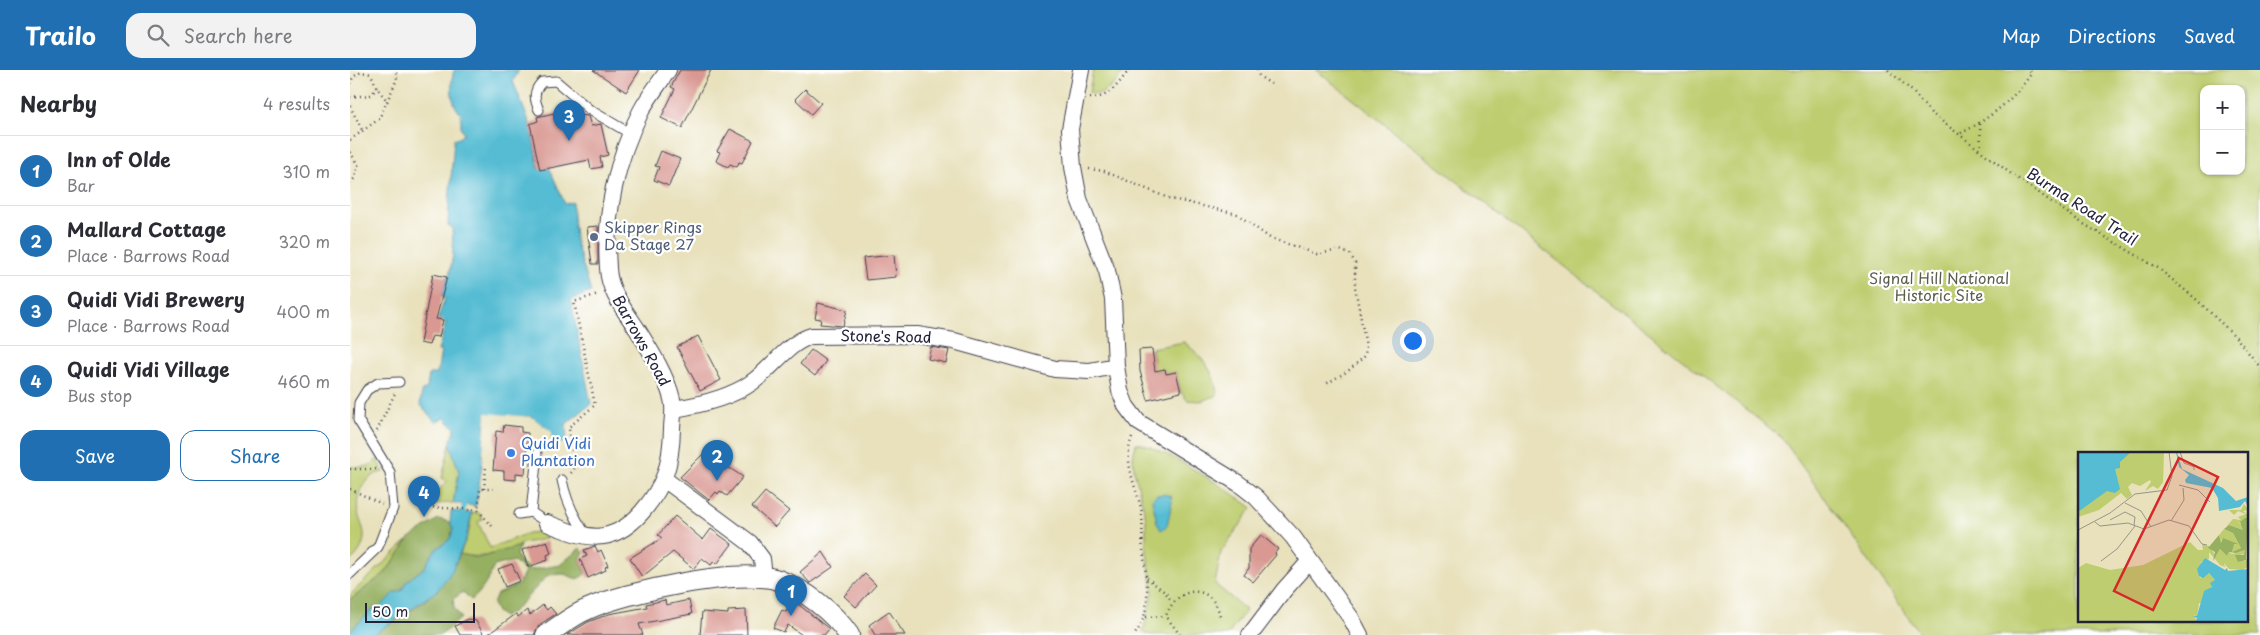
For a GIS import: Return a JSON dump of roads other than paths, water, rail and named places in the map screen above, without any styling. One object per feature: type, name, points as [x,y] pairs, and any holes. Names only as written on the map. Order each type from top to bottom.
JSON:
[{"type":"street","name":"Barrows Road","points":[[588,537],[607,536],[619,532],[630,524],[651,501],[668,469],[674,409],[661,372],[612,290],[609,278],[607,231],[609,206],[631,134],[651,93],[668,70]]},
{"type":"street","points":[[1082,70],[1070,129],[1073,167],[1079,199],[1107,271],[1113,299],[1116,366],[1120,391],[1126,406],[1138,422],[1238,483],[1256,497],[1293,537],[1309,562],[1351,618],[1360,635]]},
{"type":"street","name":"Stone's Road","points":[[674,409],[690,406],[741,389],[752,383],[800,340],[812,336],[917,335],[954,341],[1055,369],[1089,371],[1116,366]]},
{"type":"street","points":[[664,479],[750,543],[762,559],[764,577]]},
{"type":"street","points":[[547,523],[588,537]]},
{"type":"street","points":[[1250,635],[1278,597],[1309,562]]},
{"type":"street","points":[[546,635],[587,609],[632,594],[676,584],[764,577],[777,580],[800,591],[835,620],[849,635]]},
{"type":"lane","points":[[539,110],[534,96],[535,89],[542,82],[548,80],[556,81],[590,110],[631,134]]},
{"type":"lane","points":[[350,574],[378,547],[393,508],[390,472],[371,444],[358,420],[359,403],[367,390],[378,383],[399,382]]},
{"type":"lane","points":[[531,512],[537,454]]},
{"type":"lane","points":[[562,480],[569,505],[588,537]]},
{"type":"lane","points":[[519,514],[531,512],[547,523]]},
{"type":"water","points":[[454,70],[519,70],[513,81],[530,124],[539,169],[549,167],[565,204],[572,202],[575,239],[591,292],[571,300],[591,404],[566,424],[567,443],[552,442],[551,431],[532,417],[486,414],[482,465],[476,506],[453,503],[459,472],[450,444],[455,428],[444,418],[435,422],[420,404],[422,391],[427,388],[429,374],[437,374],[441,351],[438,351],[446,323],[438,319],[445,298],[442,297],[447,277],[449,277],[453,254],[452,226],[448,226],[454,138],[457,139],[464,134],[461,128],[461,114],[457,110],[452,93]]},
{"type":"water","points":[[1156,495],[1171,496],[1172,502],[1167,526],[1161,530],[1157,523],[1152,499]]},
{"type":"water","points":[[451,511],[472,513],[466,539],[451,573],[437,591],[373,635],[350,635],[350,631],[374,608],[380,607],[393,594],[402,590],[407,581],[424,568],[435,550],[450,539],[453,529],[450,522]]},
{"type":"waterway","points":[[463,512],[464,505]]},
{"type":"place","name":"Quidi Vidi Brewery","points":[[569,141]]},
{"type":"place","name":"Skipper Rings Da Stage 27","points":[[594,237]]},
{"type":"place","name":"Quidi Vidi Plantation","points":[[511,453]]},
{"type":"place","name":"Mallard Cottage","points":[[717,481]]},
{"type":"place","name":"Quidi Vidi Village","points":[[424,517]]},
{"type":"place","name":"Inn of Olde","points":[[791,616]]},
{"type":"park label","name":"Signal Hill National Historic Site","points":[[1939,288]]}]
